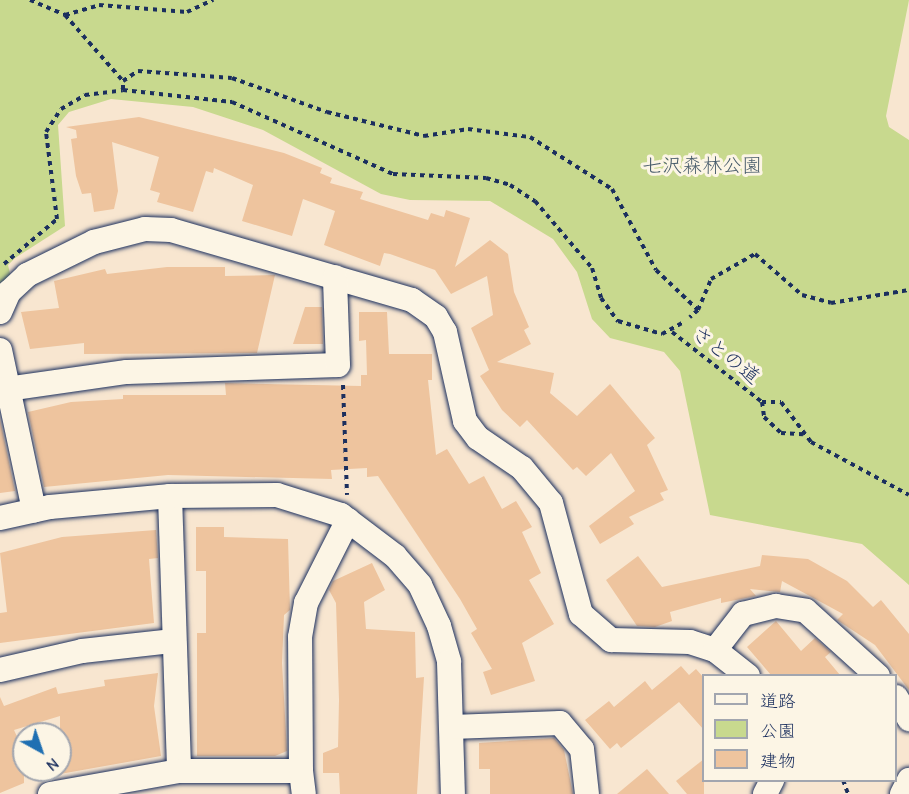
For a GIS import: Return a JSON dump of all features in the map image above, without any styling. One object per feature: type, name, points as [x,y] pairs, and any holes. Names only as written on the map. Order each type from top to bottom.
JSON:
[{"type":"street","points":[[4,302],[27,275],[94,242],[145,229],[171,230],[412,300],[436,317],[447,339],[465,421],[478,438],[522,468],[551,503],[567,547],[573,598],[597,631],[628,644],[690,642],[715,650],[747,674]]},
{"type":"street","points":[[3,390],[127,372],[338,365],[335,277]]},
{"type":"street","points":[[0,350],[3,390],[34,510]]},
{"type":"street","points":[[0,518],[34,510],[170,496],[277,495],[344,517],[371,534],[420,585],[449,663],[453,794]]},
{"type":"street","points":[[170,496],[179,771]]},
{"type":"street","points":[[50,794],[179,771],[303,783],[300,637],[306,603],[344,517]]},
{"type":"street","points":[[715,650],[743,615],[776,606],[806,610],[877,674]]},
{"type":"street","points":[[0,670],[82,651],[173,641]]},
{"type":"street","points":[[897,699],[909,719]]},
{"type":"street","points":[[452,727],[560,723],[582,749],[587,794]]},
{"type":"street","points":[[903,794],[909,780]]},
{"type":"path","points":[[30,0],[65,15],[123,81],[123,90]]},
{"type":"path","points":[[65,15],[99,4],[188,12],[213,0]]},
{"type":"path","points":[[123,81],[138,71],[232,78],[327,112],[424,136],[468,129],[530,136],[612,189],[656,270],[698,310]]},
{"type":"path","points":[[4,302],[2,280],[8,255],[57,219],[46,132],[71,101],[123,90],[220,100],[283,120],[377,170],[510,185],[534,201],[592,268],[601,298],[618,321],[672,332],[684,322]]},
{"type":"path","points":[[219,107],[220,100]]},
{"type":"path","points":[[690,317],[698,310],[711,279],[755,254],[802,295],[831,303],[909,290]]},
{"type":"path","name":"さとの道","points":[[672,332],[762,402],[781,402],[798,419],[803,434]]},
{"type":"path","points":[[338,365],[343,372],[347,505],[344,517]]},
{"type":"path","name":"さとの道","points":[[762,402],[764,417],[781,433],[803,434],[909,495]]},
{"type":"green space","name":"七沢森林公園","points":[[0,0],[909,0],[886,116],[889,127],[909,140],[909,585],[862,544],[710,515],[680,371],[664,352],[610,338],[592,319],[577,272],[553,239],[490,201],[410,200],[381,194],[263,130],[193,107],[111,99],[69,112],[58,125],[65,226],[15,258],[8,265],[11,278],[0,283]]},
{"type":"building","points":[[139,117],[284,153],[322,168],[320,173],[332,178],[330,183],[363,192],[360,199],[428,220],[431,213],[444,217],[446,210],[470,218],[455,267],[490,240],[508,254],[514,292],[529,327],[524,330],[531,344],[497,362],[554,373],[550,393],[577,416],[610,384],[655,438],[647,445],[668,490],[660,493],[664,500],[629,517],[634,524],[600,544],[589,526],[635,491],[611,453],[586,476],[577,467],[573,470],[527,420],[520,427],[502,410],[480,376],[489,370],[471,328],[493,315],[487,276],[451,294],[435,270],[384,253],[380,266],[324,245],[335,211],[303,199],[292,236],[242,221],[253,185],[214,168],[213,173],[206,171],[193,212],[157,202],[160,193],[150,190],[159,157],[112,142],[118,191],[114,209],[94,212],[91,193],[82,194],[76,176],[71,139],[77,138],[76,130],[66,127]]},
{"type":"building","points":[[167,267],[225,267],[225,276],[275,275],[257,353],[84,354],[84,343],[30,349],[21,312],[59,308],[54,281],[105,269],[107,274]]},
{"type":"building","points":[[305,307],[322,307],[323,344],[293,344]]},
{"type":"building","points":[[359,312],[387,312],[389,354],[432,354],[432,380],[428,380],[436,455],[447,449],[469,484],[484,476],[502,509],[516,501],[532,527],[522,532],[541,573],[529,580],[554,624],[522,643],[535,681],[491,695],[483,672],[492,669],[471,633],[477,629],[460,599],[378,476],[367,477],[367,468],[331,470],[332,479],[168,475],[44,487],[28,412],[71,402],[123,399],[123,395],[226,395],[225,383],[361,386],[361,375],[367,375],[366,340],[359,341]]},
{"type":"building","points":[[0,419],[15,491],[0,493]]},
{"type":"building","points":[[196,527],[224,527],[224,537],[288,539],[290,610],[284,615],[282,663],[287,751],[275,756],[197,756],[197,633],[206,633],[206,571],[196,571]]},
{"type":"building","points":[[156,530],[158,558],[149,559],[154,623],[0,643],[0,613],[7,612],[0,553],[62,537]]},
{"type":"building","points":[[762,555],[808,559],[847,581],[873,607],[881,600],[909,634],[909,690],[875,645],[837,620],[843,614],[782,581],[780,592],[750,589],[756,596],[721,603],[721,598],[670,612],[672,621],[655,627],[637,626],[606,580],[638,556],[662,587],[760,566]]},
{"type":"building","points":[[372,563],[385,590],[364,602],[366,629],[415,632],[416,678],[424,677],[417,794],[340,794],[339,773],[323,773],[323,753],[338,747],[336,603],[329,590],[333,581]]},
{"type":"building","points":[[776,621],[801,651],[815,638],[831,652],[825,657],[839,674],[770,674],[747,647]]},
{"type":"building","points":[[681,666],[689,675],[696,669],[702,676],[702,728],[679,702],[621,748],[617,743],[610,749],[585,720],[609,701],[614,707],[645,681],[652,690]]},
{"type":"building","points":[[158,673],[154,706],[161,756],[72,772],[72,722],[60,722],[60,716],[40,722],[12,722],[12,782],[24,783],[0,793],[0,697],[4,706],[56,687],[58,694],[105,686],[104,680]]},
{"type":"building","points":[[554,738],[564,750],[573,794],[490,794],[490,769],[479,769],[479,743]]},
{"type":"building","points":[[702,761],[704,794],[687,794],[676,781]]},
{"type":"building","points":[[647,769],[669,794],[617,794]]}]
